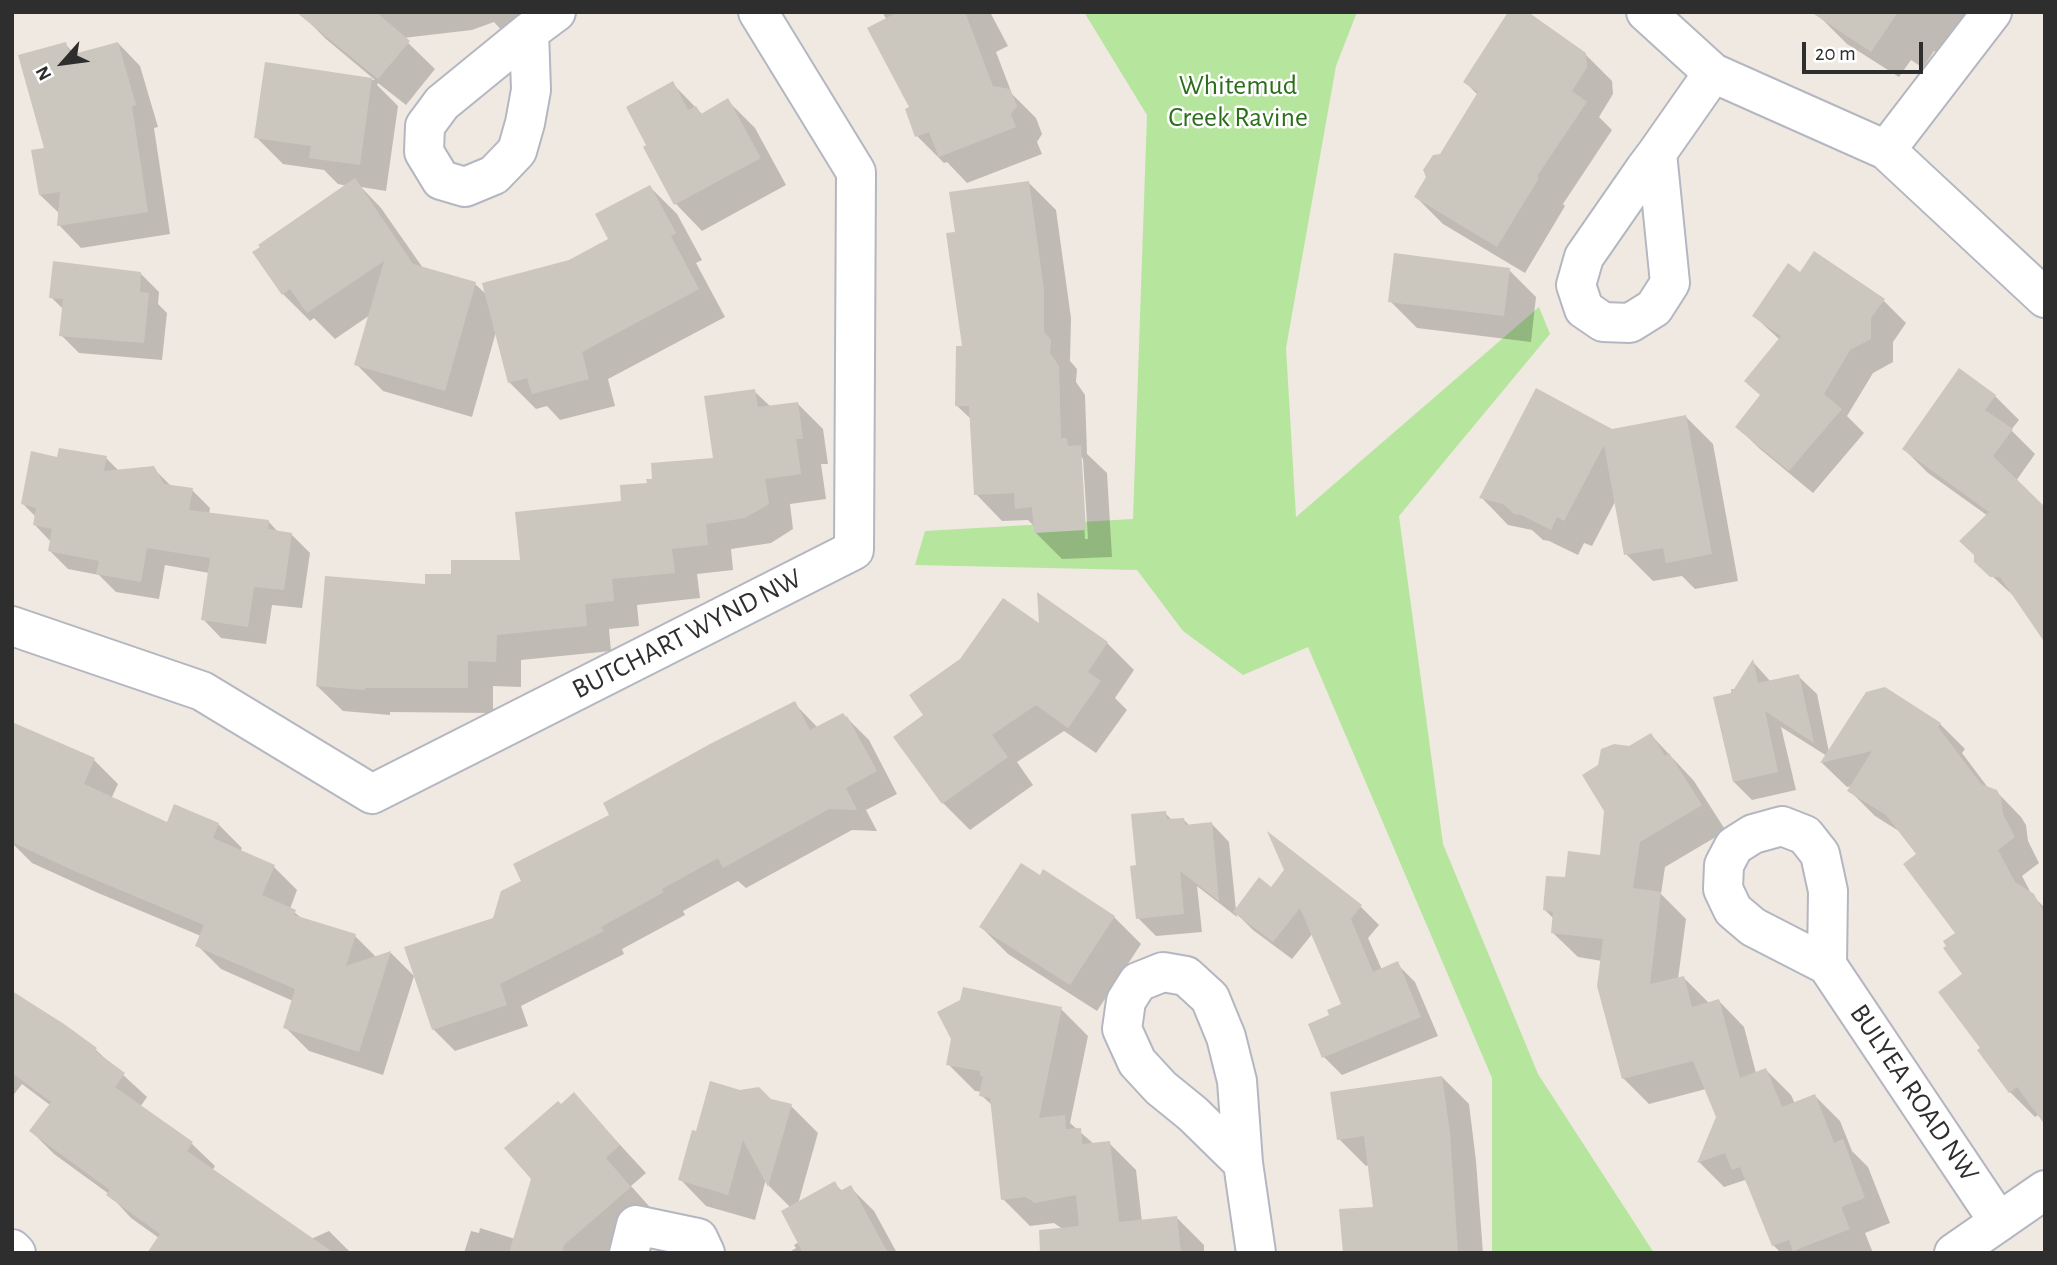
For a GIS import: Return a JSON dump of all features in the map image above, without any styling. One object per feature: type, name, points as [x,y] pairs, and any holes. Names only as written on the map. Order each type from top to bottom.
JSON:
[{"type":"street","name":"BUTCHART WYND NW","points":[[12,626],[202,691],[372,794],[853,550],[856,172],[758,12]]},
{"type":"street","points":[[1646,12],[1713,73],[1886,150],[2045,298]]},
{"type":"street","points":[[1886,150],[1992,12]]},
{"type":"street","points":[[1657,153],[1713,73]]},
{"type":"street","name":"BULYEA ROAD NW","points":[[1827,965],[1999,1222]]},
{"type":"street","points":[[1243,1163],[1193,1114],[1161,1088],[1137,1062],[1122,1029],[1126,1001],[1138,982],[1163,972],[1186,976],[1210,998],[1226,1037],[1237,1081],[1243,1163],[1256,1253]]},
{"type":"street","points":[[1954,1253],[2045,1190]]},
{"type":"street","points":[[629,1253],[636,1225],[698,1238],[705,1253]]},
{"type":"street","points":[[12,1249],[16,1253]]},
{"type":"green space","name":"Whitemud Creek Ravine","points":[[1084,12],[1357,12],[1336,66],[1286,348],[1296,517],[1539,307],[1550,334],[1399,516],[1443,844],[1538,1074],[1654,1253],[1492,1253],[1492,1078],[1308,647],[1243,675],[1183,631],[1137,570],[915,565],[925,531],[1133,519],[1147,115]]},
{"type":"building","points":[[296,12],[376,12],[410,41],[378,79]]},
{"type":"building","points":[[898,12],[965,12],[993,86],[1010,89],[1017,106],[1011,114],[1016,127],[939,157],[929,132],[915,137],[905,109],[909,107],[867,28]]},
{"type":"building","points":[[1508,12],[1528,12],[1586,53],[1587,67],[1572,91],[1587,102],[1537,176],[1539,178],[1497,247],[1414,197],[1426,177],[1423,170],[1433,155],[1440,154],[1478,92],[1463,82]]},
{"type":"building","points":[[1811,12],[1898,12],[1871,52]]},
{"type":"building","points":[[66,42],[70,55],[118,42],[136,105],[132,106],[148,212],[57,226],[60,192],[39,195],[31,150],[44,148],[18,55]]},
{"type":"building","points":[[265,62],[372,78],[360,165],[309,158],[311,146],[254,138]]},
{"type":"building","points":[[673,81],[688,110],[696,106],[701,114],[728,98],[761,158],[674,205],[643,147],[646,145],[626,107]]},
{"type":"building","points":[[355,178],[413,264],[476,282],[445,391],[354,365],[384,261],[307,313],[290,289],[282,295],[252,252],[260,247],[258,245]]},
{"type":"building","points":[[1029,181],[1044,290],[1044,332],[1051,340],[1050,353],[1059,366],[1061,438],[1067,438],[1068,446],[1081,445],[1086,530],[1034,533],[1032,507],[1015,509],[1014,493],[974,495],[969,406],[955,406],[956,346],[962,346],[946,233],[955,232],[949,192]]},
{"type":"building","points":[[650,185],[676,233],[671,236],[699,289],[582,352],[589,379],[532,394],[527,378],[508,383],[482,283],[569,260],[608,239],[595,214]]},
{"type":"building","points":[[1814,251],[1885,299],[1871,318],[1871,339],[1850,350],[1824,394],[1842,409],[1789,471],[1735,427],[1760,395],[1744,381],[1781,336],[1752,316],[1788,263],[1800,272]]},
{"type":"building","points":[[1394,253],[1510,268],[1504,316],[1388,302]]},
{"type":"building","points":[[53,261],[141,272],[140,292],[149,293],[144,343],[59,336],[63,299],[49,298]]},
{"type":"building","points":[[1959,368],[1996,395],[1985,410],[2013,429],[1993,456],[2045,507],[2045,643],[2000,577],[1990,577],[1974,562],[1974,555],[1959,541],[1989,512],[1902,449]]},
{"type":"building","points":[[1536,388],[1612,429],[1686,415],[1712,554],[1666,563],[1663,548],[1624,555],[1604,445],[1564,521],[1557,517],[1551,530],[1514,514],[1503,504],[1479,498]]},
{"type":"building","points":[[755,389],[758,407],[798,402],[803,439],[796,439],[801,474],[765,479],[769,504],[745,518],[706,524],[708,545],[672,549],[675,573],[612,579],[614,601],[585,604],[587,626],[497,635],[496,662],[468,661],[468,688],[365,690],[316,686],[325,576],[425,584],[425,574],[451,574],[451,560],[520,560],[515,512],[621,501],[620,485],[647,483],[646,479],[652,479],[651,463],[713,458],[704,396]]},
{"type":"building","points":[[59,448],[107,456],[104,471],[154,466],[164,484],[193,488],[189,510],[269,520],[268,529],[292,533],[284,590],[254,587],[248,627],[201,620],[210,558],[147,548],[141,582],[96,574],[99,561],[48,551],[52,529],[33,525],[36,508],[21,504],[31,451],[57,457]]},
{"type":"building","points":[[1037,592],[1108,642],[1088,672],[1101,681],[1068,728],[1036,705],[992,735],[1008,757],[942,804],[893,737],[923,715],[909,695],[960,659],[1003,598],[1039,623]]},
{"type":"building","points":[[1753,659],[1758,683],[1799,674],[1814,743],[1765,711],[1778,772],[1733,782],[1713,697],[1731,693],[1731,689],[1734,689]]},
{"type":"building","points":[[1885,687],[1941,723],[1938,727],[1981,784],[1997,790],[2003,814],[2015,837],[1998,850],[2015,882],[2034,894],[2045,915],[2045,1125],[2017,1087],[2009,1093],[1977,1050],[1980,1048],[1938,992],[1962,974],[1943,948],[1946,946],[1943,941],[1955,933],[1903,864],[1916,854],[1886,815],[1847,791],[1872,751],[1820,763],[1866,692]]},
{"type":"building","points":[[795,701],[810,730],[843,713],[847,716],[877,771],[846,788],[857,810],[829,809],[723,868],[718,858],[601,927],[604,931],[500,984],[507,1005],[432,1030],[404,947],[493,918],[501,891],[521,881],[513,864],[609,815],[603,803]]},
{"type":"building","points":[[12,722],[95,758],[84,784],[167,822],[174,804],[219,823],[213,838],[275,865],[262,895],[296,910],[294,915],[356,934],[346,966],[391,951],[359,1052],[283,1028],[295,989],[195,946],[204,925],[12,842]]},
{"type":"building","points":[[1651,733],[1665,756],[1669,753],[1702,805],[1640,842],[1633,888],[1661,892],[1650,984],[1684,976],[1692,1007],[1719,999],[1740,1078],[1766,1068],[1782,1107],[1815,1094],[1834,1143],[1843,1139],[1865,1198],[1841,1207],[1850,1229],[1793,1251],[1789,1240],[1772,1246],[1740,1167],[1732,1170],[1725,1153],[1697,1163],[1716,1117],[1693,1061],[1622,1079],[1597,986],[1603,939],[1551,933],[1553,912],[1543,910],[1546,876],[1565,877],[1568,851],[1600,855],[1604,811],[1582,775],[1598,765],[1601,749],[1614,744],[1629,746]]},
{"type":"building","points":[[1166,811],[1167,819],[1184,818],[1185,825],[1212,822],[1219,901],[1180,871],[1184,914],[1136,919],[1130,866],[1136,865],[1131,814]]},
{"type":"building","points":[[1267,831],[1362,905],[1351,919],[1373,972],[1398,961],[1421,1017],[1322,1058],[1308,1024],[1329,1015],[1327,1010],[1341,1004],[1300,908],[1273,942],[1233,912],[1259,877],[1271,887],[1284,870]]},
{"type":"building","points":[[1021,863],[1040,875],[1043,869],[1115,916],[1070,985],[979,927]]},
{"type":"building","points":[[963,987],[1062,1007],[1039,1118],[1065,1115],[1066,1129],[1081,1128],[1082,1144],[1110,1141],[1119,1222],[1177,1216],[1181,1253],[1040,1253],[1039,1230],[1079,1226],[1076,1195],[1035,1203],[1026,1197],[1001,1200],[990,1098],[979,1096],[983,1076],[980,1076],[980,1071],[946,1065],[951,1039],[937,1012],[960,1000]]},
{"type":"building","points":[[12,991],[64,1024],[125,1073],[115,1087],[193,1142],[187,1151],[334,1253],[147,1253],[160,1234],[106,1195],[110,1190],[29,1131],[51,1102],[12,1073]]},
{"type":"building","points":[[1442,1076],[1450,1133],[1458,1253],[1343,1253],[1339,1209],[1373,1207],[1364,1136],[1337,1140],[1330,1092]]},
{"type":"building","points":[[710,1081],[740,1090],[759,1087],[771,1099],[792,1104],[768,1187],[743,1140],[728,1195],[678,1180]]},
{"type":"building","points":[[574,1092],[620,1145],[606,1158],[631,1187],[564,1245],[562,1253],[509,1253],[531,1179],[504,1148],[558,1101],[561,1104]]},
{"type":"building","points":[[835,1181],[840,1191],[851,1185],[888,1253],[803,1253],[781,1211]]}]
